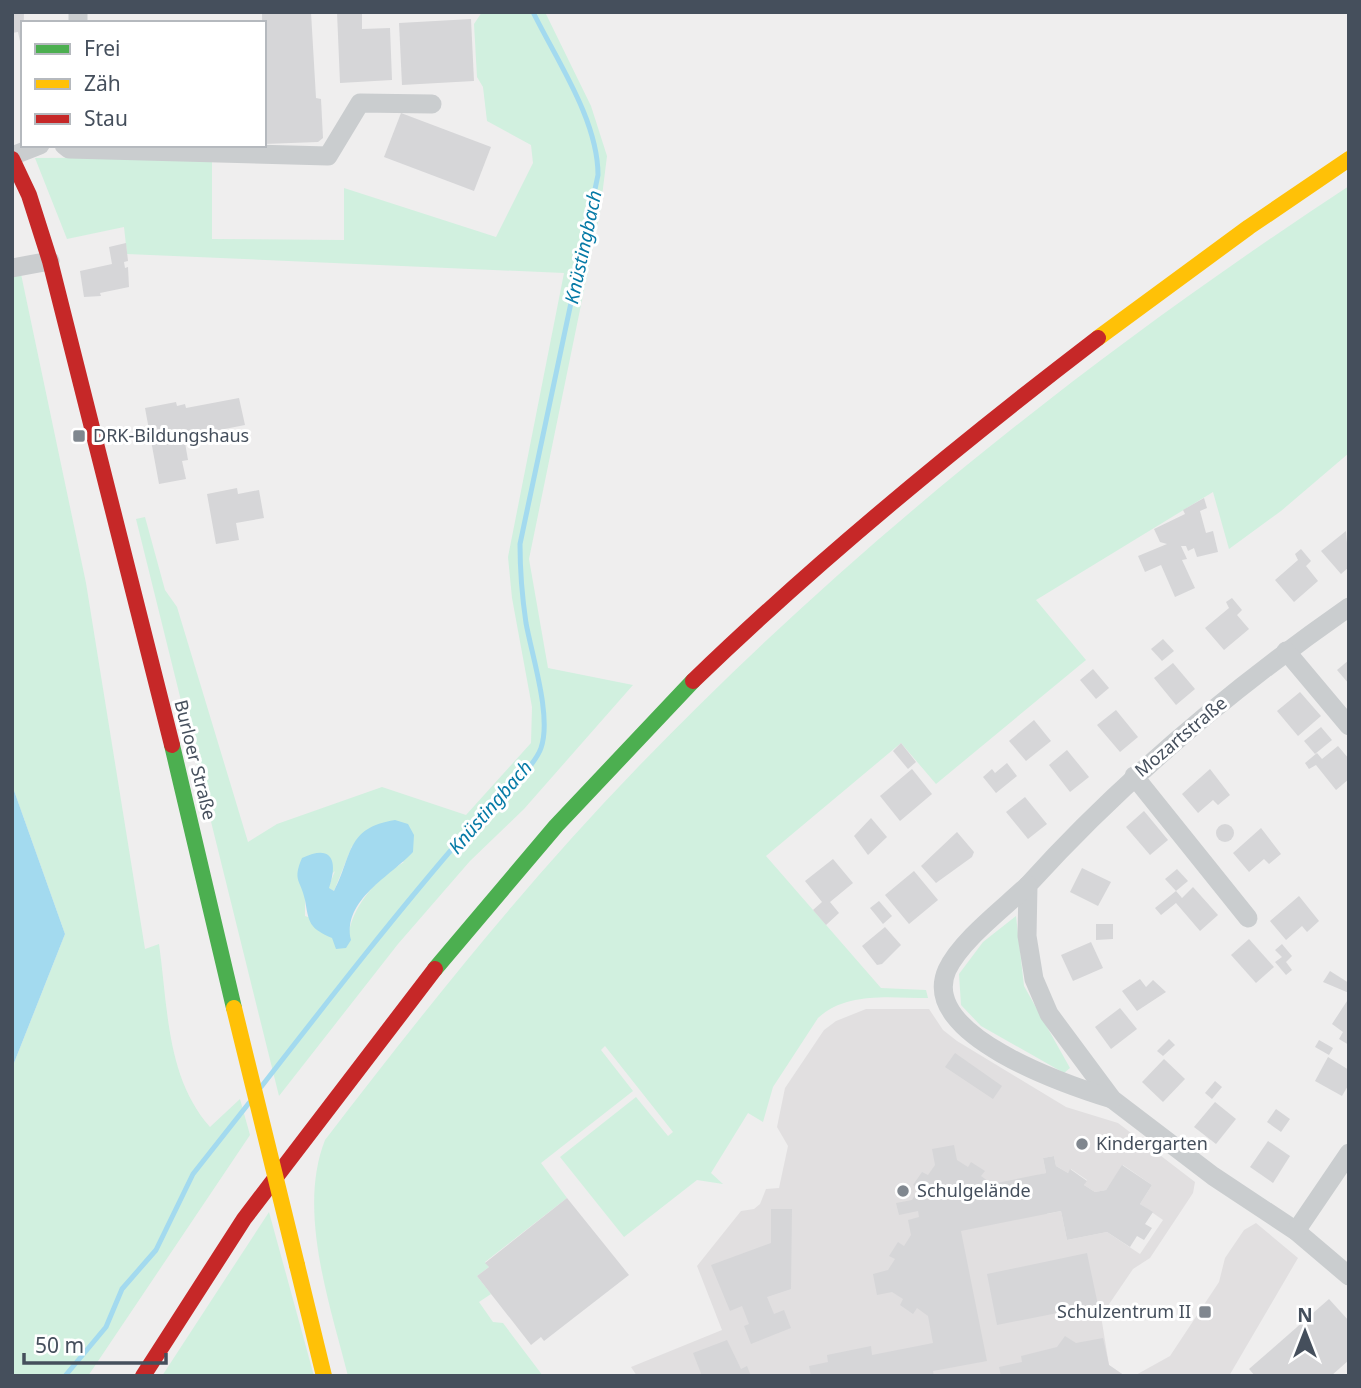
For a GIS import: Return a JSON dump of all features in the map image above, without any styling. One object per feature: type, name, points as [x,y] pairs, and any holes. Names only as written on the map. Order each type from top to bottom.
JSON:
[{"type":"main road","name":"Burloer Straße","points":[[12,158],[29,195],[50,261],[176,761],[324,1376]]},
{"type":"main road","points":[[143,1376],[244,1222],[416,991],[550,831],[685,689],[816,566],[995,416],[1212,251],[1349,159]]},
{"type":"street","points":[[66,147],[328,156],[360,103],[432,104]]},
{"type":"street","points":[[12,158],[36,147]]},
{"type":"street","points":[[12,268],[50,261]]},
{"type":"street","name":"Mozartstraße","points":[[1112,1099],[1068,1085],[1020,1063],[963,1026],[944,1003],[944,982],[955,959],[1134,776],[1286,651],[1349,607]]},
{"type":"street","points":[[1286,651],[1349,726]]},
{"type":"street","points":[[1134,776],[1248,918]]},
{"type":"street","name":"Mozartstraße","points":[[1028,885],[1027,936],[1034,979],[1049,1014],[1112,1099],[1213,1176],[1296,1231],[1349,1276]]},
{"type":"street","points":[[1296,1231],[1349,1153]]},
{"type":"shaded area","name":"Schulgelände","points":[[866,1009],[929,1009],[943,1030],[957,1041],[1066,1107],[1118,1123],[1195,1182],[1193,1193],[1150,1258],[1133,1269],[1101,1316],[1109,1365],[1125,1376],[637,1376],[631,1367],[722,1330],[697,1266],[741,1211],[754,1209],[760,1204],[766,1189],[779,1188],[788,1146],[777,1127],[785,1088],[824,1030],[836,1021]],"holes":[[[1054,1156],[1056,1166],[1068,1173],[1071,1169],[1087,1180],[1084,1185],[1095,1192],[1106,1190],[1123,1165],[1152,1185],[1140,1204],[1163,1220],[1140,1254],[1107,1232],[1067,1240],[1061,1211],[1047,1214],[1038,1175],[1046,1173],[1043,1158]]]},
{"type":"shaded area","points":[[1256,1223],[1298,1258],[1229,1376],[1134,1376],[1170,1356],[1219,1282],[1225,1258],[1244,1230]]},
{"type":"green space","points":[[482,12],[545,12],[591,106],[607,156],[600,212],[529,559],[548,668],[633,685],[524,809],[470,861],[398,944],[279,1096],[136,519],[145,517],[165,590],[177,607],[248,842],[277,824],[382,787],[466,815],[531,743],[532,707],[512,598],[508,557],[564,273],[127,254],[124,227],[67,239],[35,158],[212,157],[212,239],[344,240],[344,188],[496,237],[533,163],[531,145],[487,121],[483,87],[477,77],[474,24]],"holes":[[[352,846],[404,862],[385,875],[369,891],[357,910],[349,931],[305,916],[305,899],[335,871],[328,888],[334,891]]]},
{"type":"green space","points":[[1349,186],[1349,453],[1281,511],[1229,549],[1213,492],[1036,600],[1086,660],[936,784],[901,743],[766,856],[881,988],[926,990],[928,998],[885,997],[856,1000],[842,1003],[818,1018],[773,1087],[763,1122],[748,1113],[711,1173],[723,1184],[697,1180],[624,1237],[560,1157],[636,1097],[668,1136],[673,1132],[605,1046],[601,1050],[633,1091],[541,1163],[567,1198],[485,1262],[489,1267],[477,1276],[491,1294],[479,1302],[493,1322],[503,1323],[543,1376],[348,1376],[325,1288],[315,1227],[317,1168],[325,1140],[515,902],[596,811],[719,685],[889,530],[1068,385],[1254,250]]},
{"type":"green space","points":[[21,274],[86,583],[145,949],[159,944],[171,1040],[185,1086],[196,1107],[210,1127],[240,1099],[250,1135],[88,1376],[12,1376],[12,1068],[65,934],[12,785],[12,275]]},
{"type":"green space","points":[[1016,916],[1024,986],[1070,1068],[1064,1073],[981,1026],[961,1005],[959,974],[983,942]]},
{"type":"green space","points":[[269,1212],[314,1376],[162,1376]]},
{"type":"water","points":[[12,785],[65,934],[12,1068]]},
{"type":"water","points":[[395,820],[408,824],[414,835],[413,852],[361,901],[350,926],[351,940],[346,948],[336,949],[332,938],[314,928],[309,919],[298,880],[302,858],[312,854],[327,854],[333,863],[329,888],[334,891],[359,836],[367,829]]},
{"type":"building","points":[[12,12],[24,12],[24,21],[21,21],[21,46],[18,32],[12,33]]},
{"type":"building","points":[[262,12],[311,12],[316,98],[321,99],[323,138],[318,142],[266,144],[266,21],[262,21]]},
{"type":"building","points":[[337,12],[362,12],[362,29],[390,28],[392,80],[340,83]]},
{"type":"building","points":[[471,19],[474,81],[402,85],[399,23]]},
{"type":"building","points":[[401,113],[491,147],[474,191],[384,157]]},
{"type":"building","points":[[126,243],[128,261],[124,262],[125,268],[128,267],[129,287],[100,293],[101,296],[84,297],[80,271],[112,264],[109,247]]},
{"type":"building","points":[[239,398],[245,425],[184,437],[188,460],[182,461],[186,479],[159,484],[145,408],[176,402],[177,406],[185,404],[186,408]]},
{"type":"building","points":[[237,488],[238,494],[259,490],[264,518],[236,523],[239,540],[216,544],[207,494]]},
{"type":"building","points":[[1204,498],[1207,508],[1200,511],[1206,533],[1213,531],[1218,552],[1197,557],[1194,548],[1188,551],[1186,546],[1181,546],[1187,559],[1182,560],[1195,588],[1175,597],[1161,565],[1145,572],[1138,556],[1167,544],[1160,542],[1154,529],[1185,514],[1183,510]]},
{"type":"building","points":[[1346,531],[1349,567],[1341,574],[1321,551]]},
{"type":"building","points":[[1301,549],[1311,561],[1306,566],[1318,581],[1294,602],[1275,580],[1298,560],[1295,554]]},
{"type":"building","points":[[1232,598],[1242,610],[1237,615],[1249,629],[1224,650],[1205,628],[1229,608],[1226,602]]},
{"type":"building","points":[[1163,639],[1174,651],[1162,661],[1151,649]]},
{"type":"building","points":[[1349,660],[1349,684],[1337,670]]},
{"type":"building","points":[[1173,663],[1195,689],[1176,705],[1154,678]]},
{"type":"building","points":[[1093,669],[1109,688],[1096,699],[1080,680]]},
{"type":"building","points":[[1300,692],[1321,716],[1298,736],[1277,711]]},
{"type":"building","points":[[1116,710],[1138,737],[1120,752],[1097,725]]},
{"type":"building","points":[[1034,720],[1051,741],[1026,761],[1009,741]]},
{"type":"building","points":[[1321,727],[1332,740],[1315,754],[1304,741]]},
{"type":"building","points":[[901,743],[916,762],[908,769],[893,751]]},
{"type":"building","points":[[1338,746],[1349,759],[1349,779],[1336,790],[1316,765],[1309,769],[1305,763],[1317,753],[1322,759]]},
{"type":"building","points":[[1067,750],[1089,777],[1070,792],[1049,765]]},
{"type":"building","points":[[1007,763],[1017,776],[996,793],[983,777],[992,769],[995,773]]},
{"type":"building","points":[[912,769],[932,794],[900,821],[880,796]]},
{"type":"building","points":[[1210,769],[1230,795],[1218,805],[1213,800],[1198,813],[1182,794]]},
{"type":"building","points":[[1025,797],[1047,824],[1028,839],[1006,812]]},
{"type":"building","points":[[1144,811],[1168,840],[1150,855],[1126,827]]},
{"type":"building","points":[[871,818],[887,837],[868,855],[854,836]]},
{"type":"building","points":[[1221,824],[1229,824],[1234,833],[1232,840],[1221,842],[1216,837],[1216,829]]},
{"type":"building","points":[[1261,828],[1281,854],[1269,864],[1264,859],[1249,872],[1233,853]]},
{"type":"building","points":[[957,832],[974,852],[972,857],[936,883],[921,866]]},
{"type":"building","points":[[833,859],[853,883],[830,902],[839,913],[826,925],[813,910],[822,902],[805,881]]},
{"type":"building","points":[[1082,868],[1111,882],[1098,906],[1070,892]]},
{"type":"building","points":[[1177,869],[1188,881],[1176,891],[1165,879]]},
{"type":"building","points":[[914,871],[938,900],[909,924],[885,895]]},
{"type":"building","points":[[1193,887],[1218,915],[1200,931],[1176,903],[1161,915],[1155,908],[1176,891],[1182,898]]},
{"type":"building","points":[[1299,896],[1319,921],[1307,932],[1302,926],[1286,940],[1270,921]]},
{"type":"building","points":[[879,901],[892,916],[883,924],[870,908]]},
{"type":"building","points":[[1096,924],[1113,924],[1113,939],[1096,940]]},
{"type":"building","points":[[885,927],[901,945],[882,964],[877,965],[862,946]]},
{"type":"building","points":[[1249,939],[1274,967],[1256,983],[1231,955]]},
{"type":"building","points":[[1091,942],[1103,968],[1073,981],[1061,955]]},
{"type":"building","points":[[1282,944],[1292,956],[1286,962],[1292,970],[1286,975],[1275,962],[1282,957],[1275,950]]},
{"type":"building","points":[[1330,971],[1349,983],[1349,993],[1323,982]]},
{"type":"building","points":[[1140,979],[1146,987],[1153,980],[1166,992],[1137,1011],[1122,991]]},
{"type":"building","points":[[1349,998],[1349,1045],[1339,1039],[1343,1032],[1332,1024]]},
{"type":"building","points":[[1120,1008],[1137,1029],[1111,1049],[1095,1027]]},
{"type":"building","points":[[1169,1039],[1175,1045],[1163,1056],[1157,1051]]},
{"type":"building","points":[[1319,1040],[1333,1048],[1329,1055],[1315,1047]]},
{"type":"building","points":[[955,1053],[1002,1086],[993,1099],[945,1067]]},
{"type":"building","points":[[1328,1057],[1349,1070],[1349,1084],[1342,1096],[1315,1081]]},
{"type":"building","points":[[1164,1059],[1185,1079],[1163,1102],[1142,1082]]},
{"type":"building","points":[[1215,1081],[1222,1087],[1212,1099],[1205,1093]]},
{"type":"building","points":[[1215,1102],[1236,1119],[1216,1144],[1194,1127]]},
{"type":"building","points":[[1276,1109],[1290,1119],[1281,1132],[1267,1122]]},
{"type":"building","points":[[1268,1141],[1290,1156],[1273,1183],[1250,1167]]},
{"type":"building","points":[[954,1145],[957,1160],[968,1167],[971,1162],[985,1171],[981,1176],[992,1184],[1046,1173],[1043,1158],[1054,1156],[1056,1166],[1068,1173],[1070,1169],[1087,1181],[1084,1185],[1095,1192],[1106,1190],[1122,1165],[1152,1185],[1140,1204],[1153,1212],[1145,1224],[1152,1228],[1144,1240],[1137,1236],[1130,1247],[1107,1232],[1067,1240],[1061,1211],[961,1231],[987,1361],[933,1371],[934,1376],[811,1376],[809,1366],[828,1362],[827,1355],[871,1346],[872,1355],[933,1343],[928,1316],[917,1308],[913,1314],[900,1305],[903,1299],[892,1292],[877,1295],[873,1274],[888,1270],[895,1259],[889,1256],[898,1242],[904,1246],[911,1235],[908,1220],[919,1217],[918,1211],[899,1215],[896,1203],[912,1200],[919,1189],[913,1185],[922,1172],[928,1175],[935,1165],[932,1149]]},
{"type":"building","points":[[567,1198],[629,1275],[544,1341],[541,1337],[531,1345],[477,1276],[489,1267],[485,1263]]},
{"type":"building","points":[[771,1209],[792,1209],[791,1289],[767,1297],[774,1314],[784,1310],[791,1328],[751,1344],[744,1326],[749,1324],[742,1306],[730,1311],[711,1265],[771,1243]]},
{"type":"building","points":[[1087,1253],[1098,1305],[997,1325],[987,1274]]},
{"type":"building","points":[[1329,1299],[1349,1321],[1349,1360],[1331,1376],[1255,1376],[1249,1369]]},
{"type":"building","points":[[1065,1336],[1076,1343],[1103,1338],[1109,1365],[1125,1376],[1001,1376],[999,1367],[1022,1362],[1021,1356],[1057,1347]]},
{"type":"building","points":[[727,1340],[741,1369],[747,1366],[751,1376],[702,1376],[693,1353]]},
{"type":"waterway","name":"Knüstingbach","points":[[261,1087],[412,897],[464,835],[518,780],[541,748],[544,735],[543,704],[526,623],[520,544],[598,175],[596,154],[584,112],[533,12]]},
{"type":"waterway","name":"Knüstingbach","points":[[65,1376],[106,1327],[122,1289],[156,1250],[193,1174],[249,1103]]},
{"type":"traffic: fast","points":[[435,969],[556,826],[693,681]]},
{"type":"traffic: fast","points":[[172,745],[234,1008]]},
{"type":"traffic: slow","points":[[1098,338],[1249,227],[1349,159]]},
{"type":"traffic: slow","points":[[234,1008],[297,1265]]},
{"type":"traffic: slow","points":[[297,1265],[324,1376]]},
{"type":"traffic: jam","points":[[12,159],[29,195],[50,261],[172,745]]},
{"type":"traffic: jam","points":[[693,681],[741,635],[890,504],[1098,338]]},
{"type":"traffic: jam","points":[[143,1376],[244,1219],[435,969]]},
{"type":"place","name":"DRK-Bildungshaus","points":[[79,436]]},
{"type":"place","name":"Kindergarten","points":[[1082,1144]]},
{"type":"place","name":"Schulgelände","points":[[903,1191]]},
{"type":"place","name":"Schulzentrum II","points":[[1205,1312]]}]
